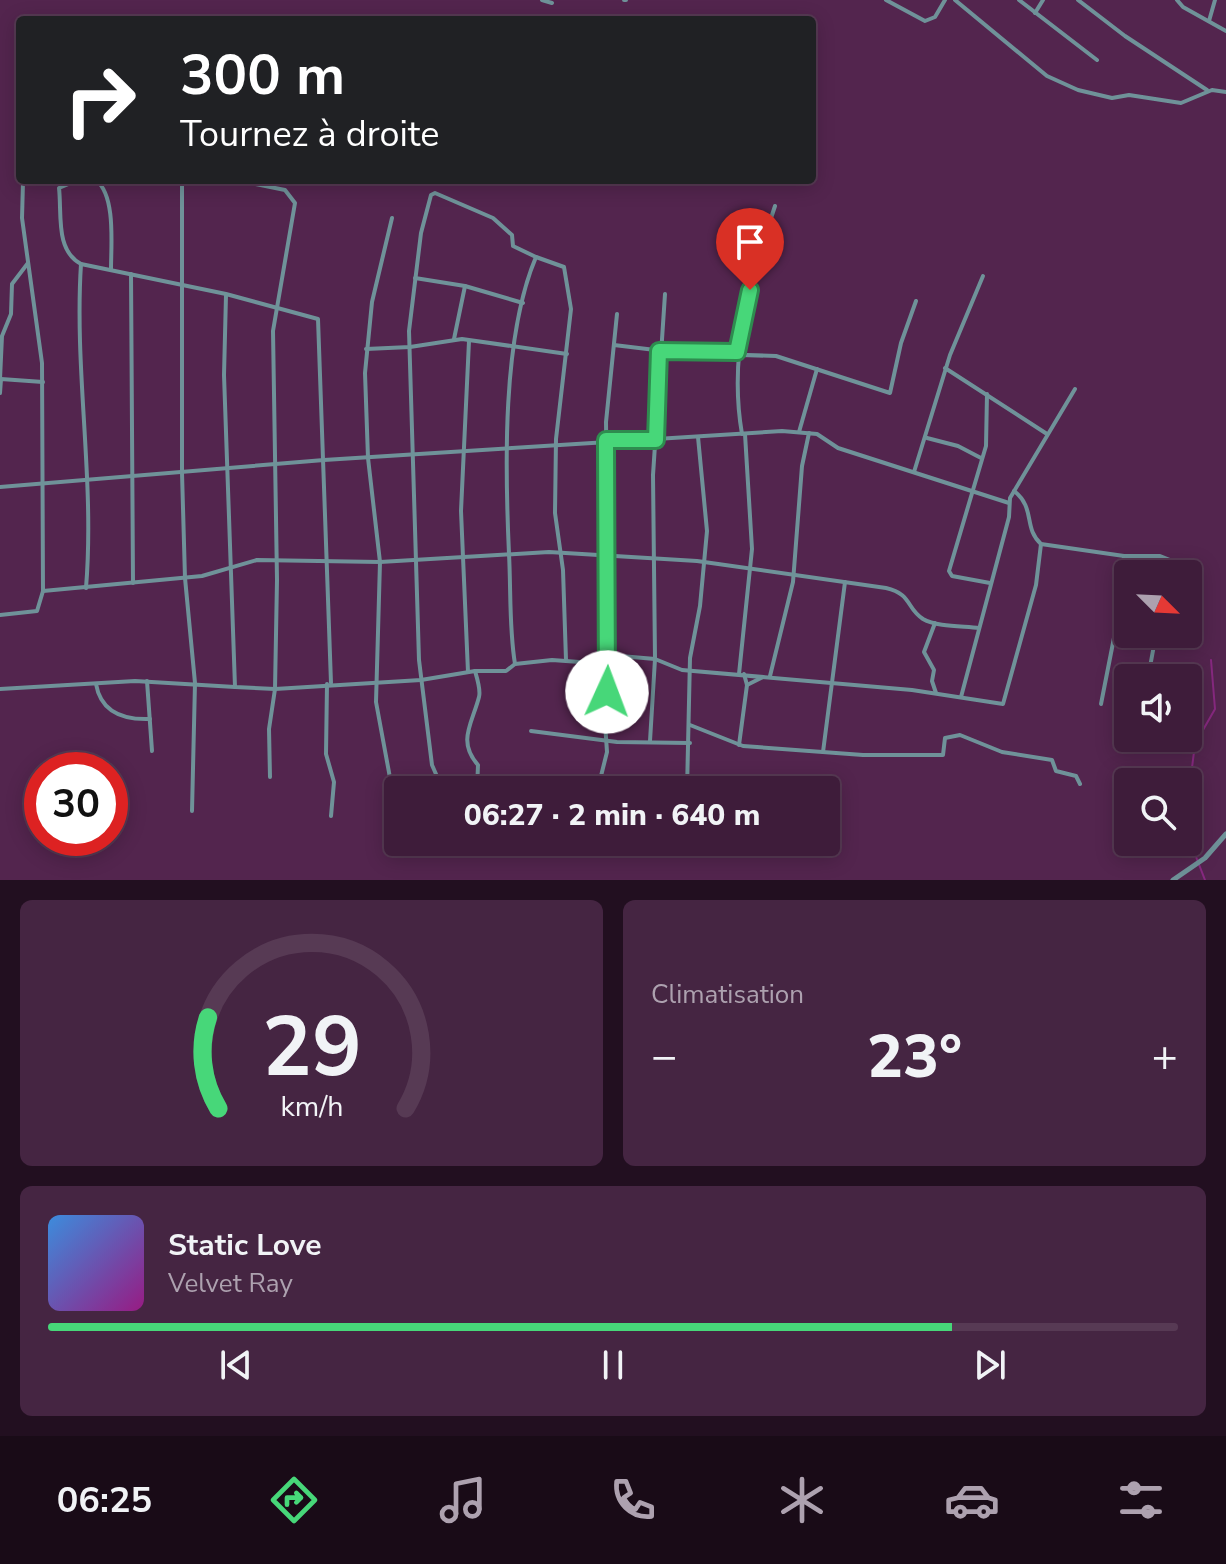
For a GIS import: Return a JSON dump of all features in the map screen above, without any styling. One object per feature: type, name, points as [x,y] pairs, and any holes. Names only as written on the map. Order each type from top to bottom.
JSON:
[{"type":"street","points":[[542,0],[552,3]]},
{"type":"street","points":[[886,0],[925,21],[935,17],[945,0]]},
{"type":"street","points":[[955,0],[1035,67],[1078,90],[1112,98],[1129,95],[1181,103],[1208,91],[1226,92]]},
{"type":"street","points":[[1019,0],[1097,60]]},
{"type":"street","points":[[1035,13],[1043,0]]},
{"type":"street","points":[[1078,0],[1208,91]]},
{"type":"street","points":[[1089,9],[1093,0]]},
{"type":"street","points":[[1177,0],[1226,31]]},
{"type":"street","points":[[1209,21],[1215,0]]},
{"type":"street","points":[[0,615],[37,611],[43,591],[42,349],[22,218],[23,184]]},
{"type":"street","points":[[68,184],[59,188],[65,248],[70,257],[81,264],[226,294],[319,321],[329,561],[326,754],[334,782],[331,816]]},
{"type":"street","points":[[98,184],[106,196],[111,269]]},
{"type":"street","points":[[182,184],[182,473],[185,578],[195,683],[192,811]]},
{"type":"street","points":[[258,184],[280,188],[293,197],[294,211],[275,310],[277,559],[275,689],[269,729],[270,777]]},
{"type":"street","points":[[437,776],[432,765],[421,680],[410,347],[415,278],[433,193],[493,218],[512,235],[513,246],[565,270],[571,309],[556,445],[555,513],[562,554],[566,660]]},
{"type":"street","points":[[739,745],[747,685],[741,674],[750,568],[751,502],[737,352],[745,306],[775,206]]},
{"type":"street","points":[[390,776],[378,714],[380,562],[368,458],[366,349],[372,302],[392,218]]},
{"type":"street","points":[[515,664],[509,554],[510,388],[523,303],[536,257]]},
{"type":"street","points":[[0,393],[2,336],[11,314],[12,284],[28,263]]},
{"type":"street","points":[[81,264],[80,375],[89,480],[86,588]]},
{"type":"street","points":[[131,274],[133,583]]},
{"type":"street","points":[[914,472],[927,438],[945,368],[983,276]]},
{"type":"street","points":[[415,278],[465,286],[523,303]]},
{"type":"street","points":[[454,339],[465,286]]},
{"type":"street","points":[[226,294],[224,361],[235,687]]},
{"type":"street","points":[[650,741],[655,659],[653,559],[656,440],[659,351],[665,294]]},
{"type":"street","points":[[614,345],[659,351],[776,356],[891,393],[901,343],[916,301]]},
{"type":"street","points":[[601,776],[606,740],[609,655],[606,440],[617,314]]},
{"type":"street","points":[[366,349],[410,347],[454,339],[567,354]]},
{"type":"street","points":[[468,672],[464,453],[469,341]]},
{"type":"street","points":[[945,368],[1047,434]]},
{"type":"street","points":[[799,432],[817,369]]},
{"type":"street","points":[[0,379],[43,382]]},
{"type":"street","points":[[961,697],[1009,517],[1009,503],[1075,389]]},
{"type":"street","points":[[987,394],[987,434],[982,459],[949,575],[990,583]]},
{"type":"street","points":[[0,487],[606,440],[799,432],[809,433],[838,448],[1009,503]]},
{"type":"street","points":[[767,676],[794,573],[802,466],[809,433]]},
{"type":"street","points":[[688,776],[691,650],[705,562],[706,499],[698,437]]},
{"type":"street","points":[[927,438],[958,446],[982,459]]},
{"type":"street","points":[[1014,491],[1030,511],[1032,533],[1041,544],[1124,556],[1160,556],[1170,560]]},
{"type":"street","points":[[609,655],[655,659],[692,670],[936,693],[996,704],[1004,702],[1036,585],[1041,544]]},
{"type":"street","points":[[43,591],[185,578],[233,565],[277,559],[380,562],[509,554],[607,555],[705,562],[794,573],[896,591],[905,595],[919,616],[935,623],[979,628]]},
{"type":"street","points":[[1101,704],[1122,597],[1124,556]]},
{"type":"street","points":[[823,752],[845,582]]},
{"type":"street","points":[[935,623],[924,652],[934,670],[932,681],[936,693]]},
{"type":"street","points":[[0,689],[147,681],[275,689],[421,680],[475,671],[506,671],[515,664],[566,660],[607,664]]},
{"type":"street","points":[[475,671],[480,695],[465,741],[470,756],[478,765],[478,776]]},
{"type":"street","points":[[747,685],[767,676]]},
{"type":"street","points":[[147,681],[152,751]]},
{"type":"street","points":[[96,684],[100,698],[120,717],[150,719]]},
{"type":"street","points":[[690,725],[739,745],[823,752],[943,755],[945,738],[960,735],[1002,752],[1052,760],[1056,771],[1073,774],[1080,784]]},
{"type":"street","points":[[531,731],[606,740],[690,743]]},
{"type":"street","points":[[1173,880],[1205,858],[1226,834]]},
{"type":"waterway","points":[[1192,768],[1195,744],[1215,709],[1211,660]]},
{"type":"waterway","points":[[1196,856],[1205,880]]},
{"type":"route","points":[[607,692],[606,440],[656,440],[659,351],[703,354],[737,352],[750,290]]}]
